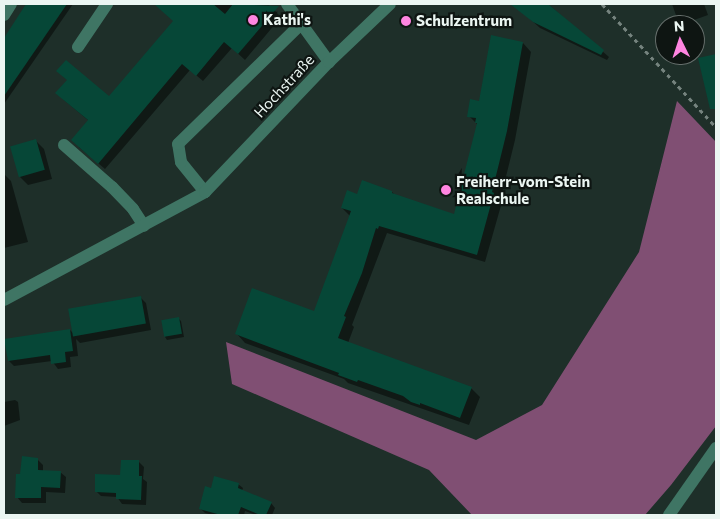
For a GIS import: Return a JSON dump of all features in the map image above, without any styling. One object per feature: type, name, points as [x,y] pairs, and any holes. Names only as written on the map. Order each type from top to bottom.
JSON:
[{"type":"street","points":[[4,15],[11,4]]},
{"type":"street","points":[[78,47],[107,4]]},
{"type":"street","points":[[287,4],[329,62]]},
{"type":"street","name":"Hochstraße","points":[[4,300],[205,192],[329,62],[390,4]]},
{"type":"street","name":"Hochstraße","points":[[205,192],[181,162],[178,144],[301,24]]},
{"type":"street","points":[[64,145],[112,187],[133,209],[144,226]]},
{"type":"street","points":[[669,515],[716,448]]},
{"type":"path","points":[[602,4],[716,127]]},
{"type":"shaded area","points":[[677,101],[716,142],[716,426],[671,485],[645,515],[472,515],[429,470],[232,384],[226,342],[476,440],[542,405],[639,252]]},
{"type":"building","points":[[26,4],[67,4],[4,96],[4,38]]},
{"type":"building","points":[[154,4],[213,4],[225,14],[233,4],[279,6],[238,54],[224,42],[196,76],[182,64],[98,164],[71,140],[88,120],[55,93],[67,80],[56,71],[66,60],[109,96],[173,21]]},
{"type":"building","points":[[510,4],[548,4],[604,50],[601,55],[533,22]]},
{"type":"building","points":[[491,35],[523,42],[507,131],[492,192],[494,193],[477,255],[379,226],[378,229],[376,228],[362,273],[344,316],[346,317],[338,338],[472,387],[460,418],[420,403],[420,405],[411,402],[403,396],[358,380],[357,382],[338,375],[339,373],[235,334],[252,288],[314,311],[351,211],[341,208],[347,190],[357,194],[362,180],[392,191],[392,193],[454,214],[477,123],[475,123],[476,118],[467,117],[470,99],[479,101]]},
{"type":"building","points":[[716,54],[716,109],[710,109],[700,65],[705,65],[705,56]]},
{"type":"building","points":[[36,139],[45,170],[19,177],[10,146]]},
{"type":"building","points":[[141,296],[146,324],[73,336],[68,309]]},
{"type":"building","points":[[179,317],[182,334],[164,337],[161,320]]},
{"type":"building","points":[[70,329],[73,351],[65,352],[66,362],[51,364],[50,355],[8,361],[4,339]]},
{"type":"building","points":[[22,456],[38,458],[38,470],[61,471],[60,488],[41,487],[41,498],[15,498],[16,474],[20,474]]},
{"type":"building","points":[[121,460],[139,460],[139,476],[142,476],[141,500],[116,499],[116,493],[95,492],[95,474],[120,475]]},
{"type":"building","points":[[214,476],[239,483],[238,488],[272,502],[266,515],[260,515],[241,507],[238,515],[221,515],[199,509],[205,486],[211,488]]},
{"type":"place","name":"Kathi's","points":[[253,20]]},
{"type":"place","name":"Schulzentrum","points":[[406,21]]},
{"type":"place","name":"Freiherr-vom-Stein Realschule","points":[[446,190]]}]
